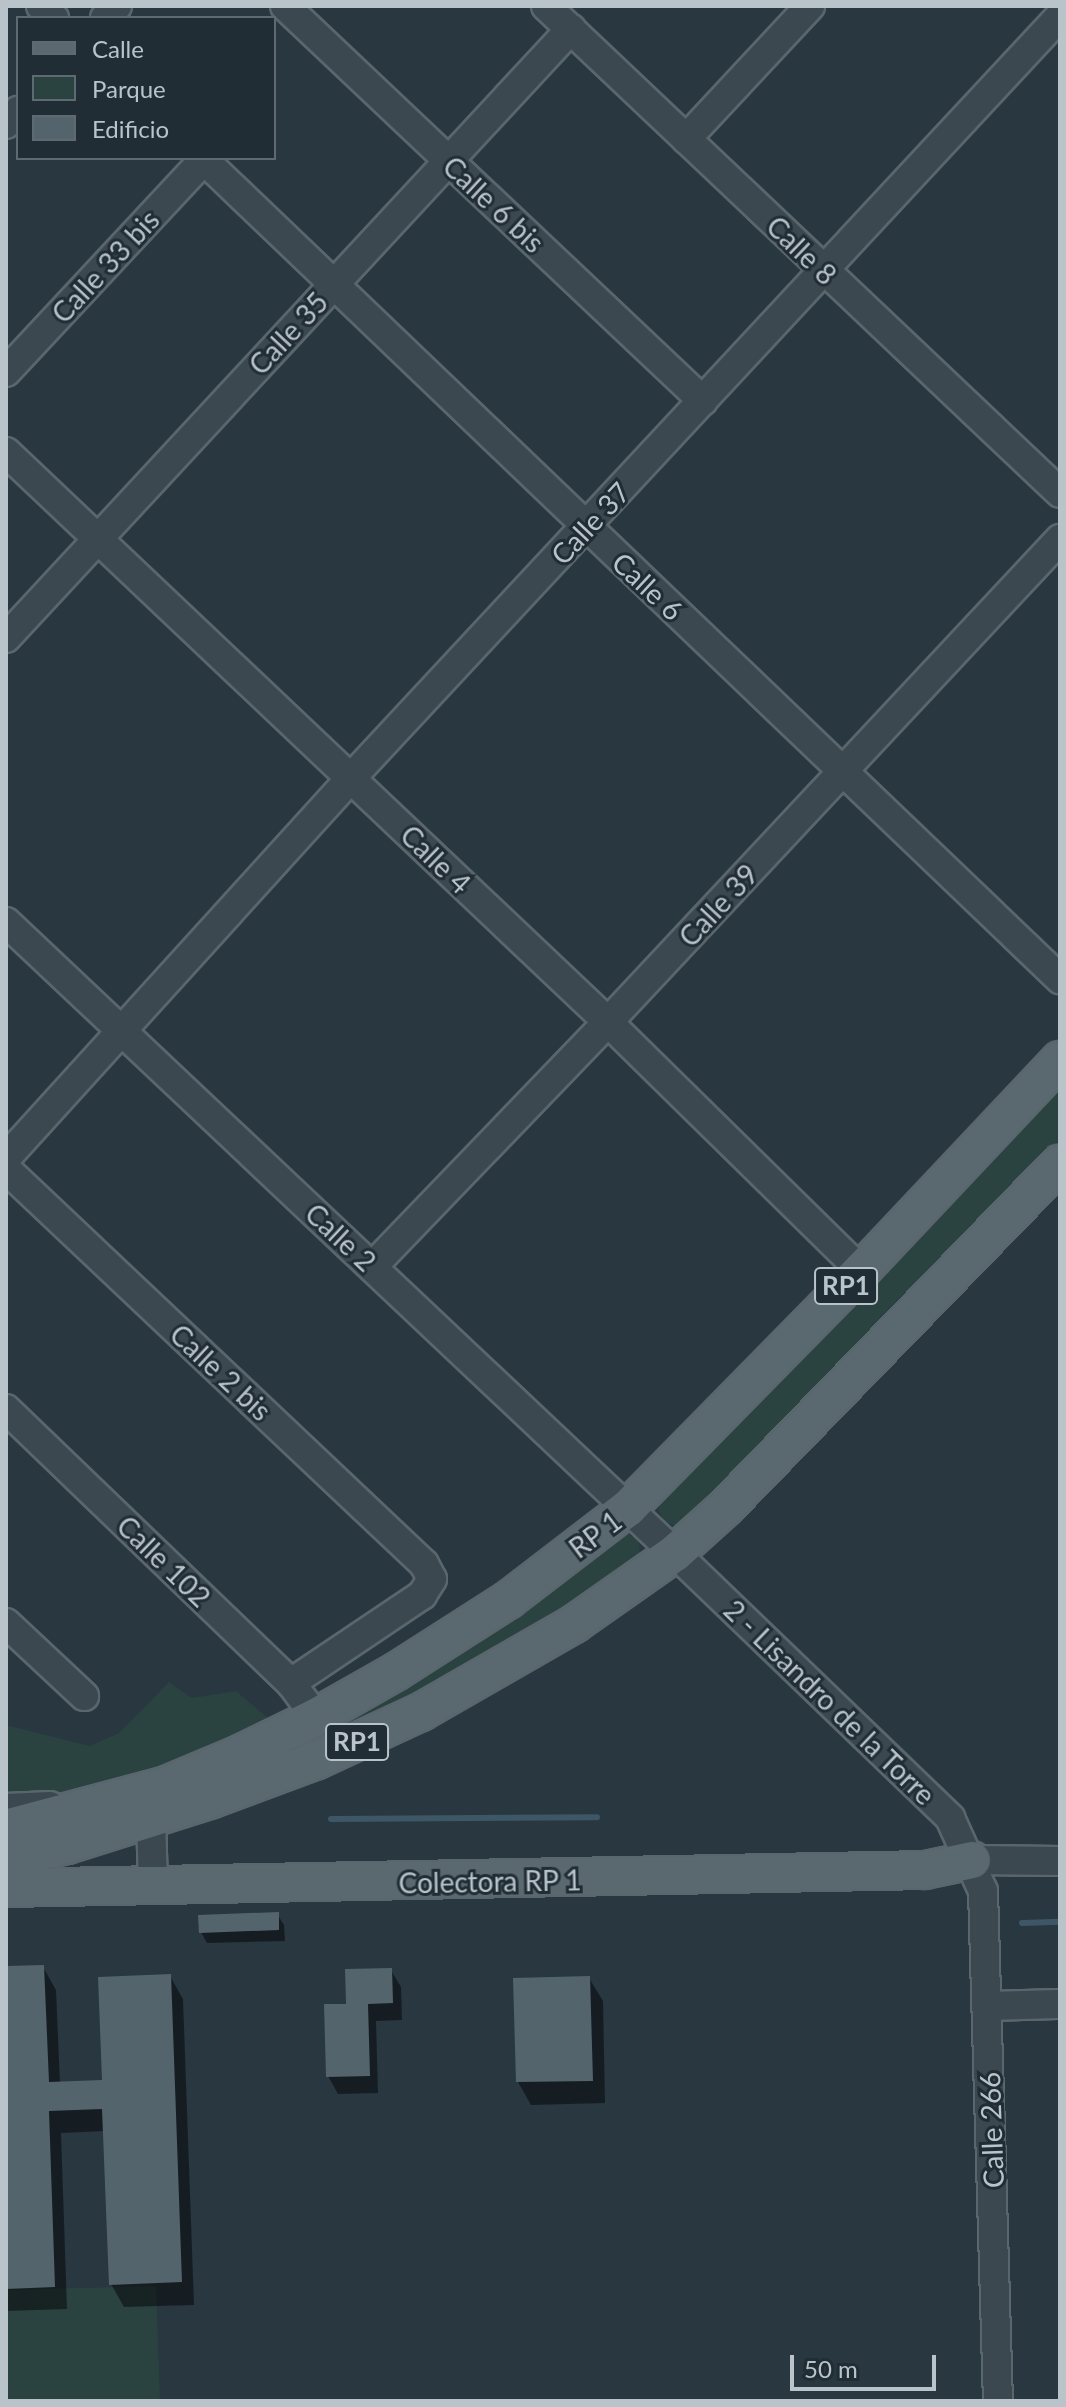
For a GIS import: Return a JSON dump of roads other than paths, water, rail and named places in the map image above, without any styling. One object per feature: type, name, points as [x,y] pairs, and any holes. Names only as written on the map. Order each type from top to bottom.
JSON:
[{"type":"main road","name":"RP 1","points":[[6,1859],[67,1845],[134,1804],[316,1717],[508,1600],[628,1508],[861,1271],[1060,1060]]},
{"type":"main road","name":"RP 1","points":[[6,1828],[264,1781],[421,1712],[574,1624],[675,1553],[726,1507],[1060,1163]]},
{"type":"main road","name":"Colectora RP 1","points":[[6,1888],[925,1870],[972,1860]]},
{"type":"street","name":"Calle 6 bis","points":[[285,6],[703,401]]},
{"type":"street","name":"Calle 8","points":[[546,6],[1060,493]]},
{"type":"street","points":[[686,139],[810,6]]},
{"type":"street","name":"Calle 37","points":[[6,1158],[351,778],[1060,16]]},
{"type":"street","name":"Calle 35","points":[[6,638],[571,29]]},
{"type":"street","name":"Calle 33 bis","points":[[6,372],[202,160]]},
{"type":"street","name":"Calle 6","points":[[204,160],[1060,979]]},
{"type":"street","name":"Calle 4","points":[[6,452],[608,1022],[861,1271]]},
{"type":"street","name":"Calle 39","points":[[372,1267],[608,1022],[1060,539]]},
{"type":"street","name":"Calle 2","points":[[6,922],[675,1553]]},
{"type":"street","name":"Calle 2 bis","points":[[6,1169],[424,1564],[432,1579],[422,1595],[291,1683]]},
{"type":"street","name":"Calle 102","points":[[6,1409],[291,1683],[316,1717]]},
{"type":"street","name":"2 - Lisandro de la Torre","points":[[675,1553],[950,1818],[972,1860]]},
{"type":"street","points":[[10,1637],[84,1696]]},
{"type":"street","points":[[6,1808],[134,1804],[153,1885]]},
{"type":"street","points":[[972,1860],[1060,1861]]},
{"type":"street","name":"Calle 266","points":[[972,1860],[983,1891],[998,2401]]},
{"type":"street","points":[[987,2006],[1060,2004]]},
{"type":"waterway","points":[[331,1819],[597,1817]]},
{"type":"waterway","points":[[1022,1923],[1060,1922]]}]
